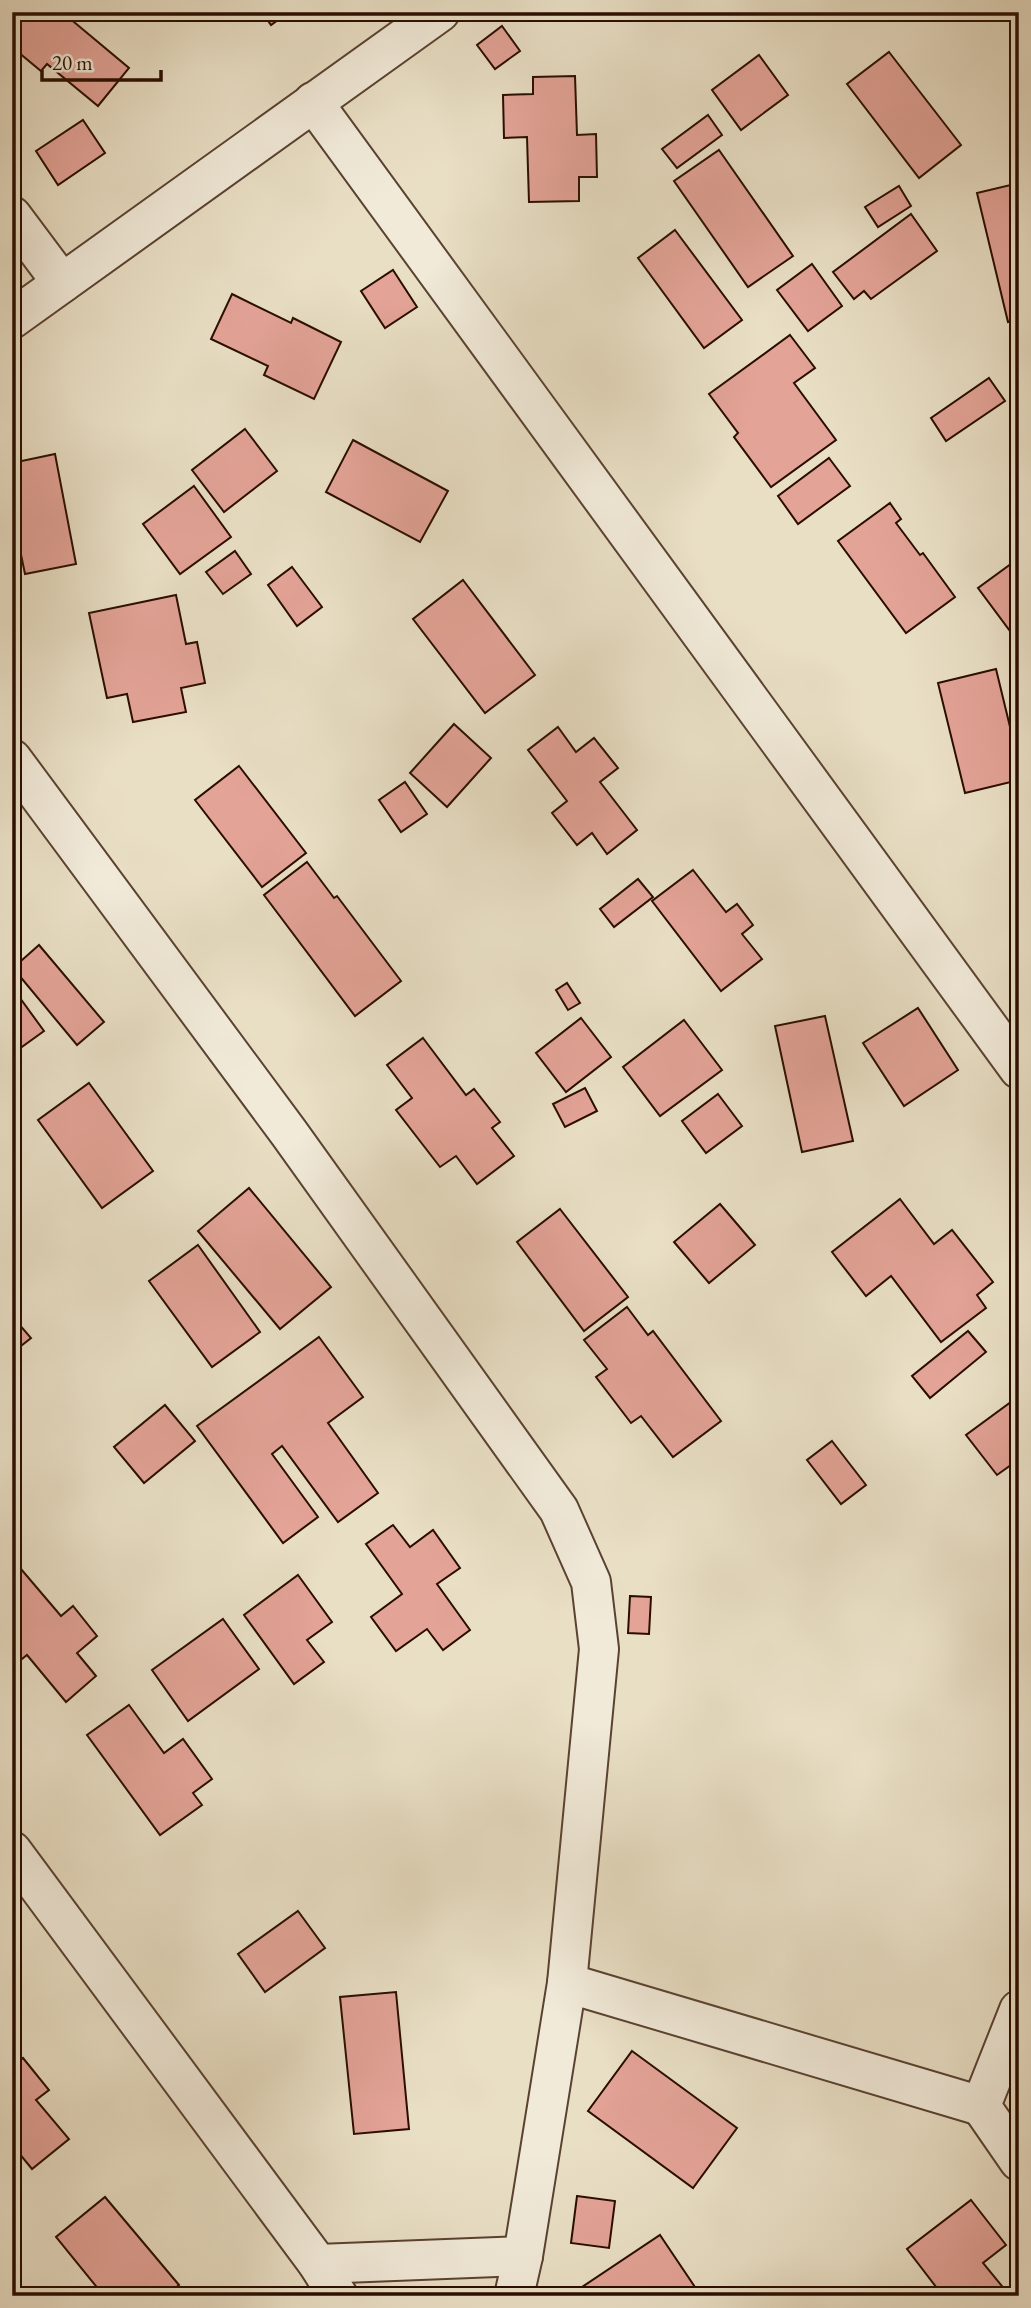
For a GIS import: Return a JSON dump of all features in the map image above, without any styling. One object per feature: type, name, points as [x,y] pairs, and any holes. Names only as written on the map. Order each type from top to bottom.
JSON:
[{"type":"street","points":[[12,319],[440,12]]},
{"type":"street","points":[[313,102],[1019,1069]]},
{"type":"street","points":[[12,216],[62,283]]},
{"type":"street","points":[[12,759],[289,1133],[551,1499],[591,1582],[599,1649],[567,1983],[523,2256],[513,2296]]},
{"type":"street","points":[[12,1850],[318,2264],[338,2296]]},
{"type":"street","points":[[567,1983],[981,2106],[1019,2161]]},
{"type":"street","points":[[981,2106],[1019,2010]]},
{"type":"street","points":[[318,2264],[523,2256]]},
{"type":"building","points":[[20,12],[62,12],[129,68],[98,106],[47,64],[41,71],[12,47],[12,22]]},
{"type":"building","points":[[262,12],[289,12],[271,25]]},
{"type":"building","points":[[502,26],[520,51],[495,69],[477,45]]},
{"type":"building","points":[[889,52],[961,145],[919,178],[847,84]]},
{"type":"building","points":[[759,55],[788,95],[741,130],[712,90]]},
{"type":"building","points":[[575,76],[577,135],[596,134],[597,177],[579,177],[579,201],[529,202],[527,137],[504,138],[503,95],[533,94],[533,77]]},
{"type":"building","points":[[708,115],[722,135],[677,168],[662,149]]},
{"type":"building","points":[[83,120],[105,153],[58,185],[36,151]]},
{"type":"building","points":[[719,150],[793,256],[748,287],[674,181]]},
{"type":"building","points":[[1019,183],[1019,320],[1008,322],[977,193]]},
{"type":"building","points":[[899,186],[911,206],[878,227],[865,207]]},
{"type":"building","points":[[911,214],[937,251],[871,299],[864,291],[854,299],[833,272]]},
{"type":"building","points":[[675,230],[742,320],[704,348],[638,258]]},
{"type":"building","points":[[812,264],[842,306],[808,331],[777,290]]},
{"type":"building","points":[[393,270],[417,307],[385,328],[361,291]]},
{"type":"building","points":[[232,294],[291,323],[293,318],[341,342],[314,399],[264,375],[268,366],[211,339]]},
{"type":"building","points":[[790,335],[815,368],[794,383],[836,440],[771,487],[734,437],[738,433],[709,394]]},
{"type":"building","points":[[989,378],[1005,401],[946,441],[931,418]]},
{"type":"building","points":[[245,429],[277,471],[224,512],[192,470]]},
{"type":"building","points":[[353,440],[448,491],[420,542],[326,492]]},
{"type":"building","points":[[55,454],[76,564],[25,574],[12,511],[12,463]]},
{"type":"building","points":[[829,458],[850,486],[798,524],[778,496]]},
{"type":"building","points":[[194,486],[231,537],[180,574],[143,524]]},
{"type":"building","points":[[890,503],[901,519],[896,523],[920,555],[923,553],[955,597],[906,633],[838,541]]},
{"type":"building","points":[[235,551],[251,574],[223,594],[206,572]]},
{"type":"building","points":[[1019,558],[1019,624],[1010,631],[978,588]]},
{"type":"building","points":[[292,567],[322,607],[297,626],[268,585]]},
{"type":"building","points":[[463,580],[535,675],[485,713],[413,619]]},
{"type":"building","points":[[176,595],[186,644],[197,642],[205,683],[181,688],[186,712],[133,722],[127,694],[107,698],[89,613]]},
{"type":"building","points":[[996,669],[1019,764],[1019,780],[965,793],[938,683]]},
{"type":"building","points":[[454,724],[491,758],[447,807],[410,773]]},
{"type":"building","points":[[558,727],[576,752],[594,738],[618,768],[600,782],[637,830],[607,854],[592,833],[577,845],[552,813],[567,801],[528,750]]},
{"type":"building","points":[[239,766],[306,853],[262,887],[195,800]]},
{"type":"building","points":[[405,782],[427,814],[401,832],[379,800]]},
{"type":"building","points":[[307,862],[334,898],[337,896],[401,981],[355,1016],[264,895]]},
{"type":"building","points":[[693,870],[726,912],[737,904],[753,925],[742,934],[762,959],[721,991],[652,901]]},
{"type":"building","points":[[638,879],[653,897],[614,927],[600,909]]},
{"type":"building","points":[[39,945],[104,1022],[77,1045],[13,968]]},
{"type":"building","points":[[567,983],[580,1003],[568,1010],[556,990]]},
{"type":"building","points":[[12,987],[44,1031],[12,1054]]},
{"type":"building","points":[[918,1008],[958,1070],[904,1106],[863,1043]]},
{"type":"building","points":[[825,1016],[853,1141],[802,1152],[775,1026]]},
{"type":"building","points":[[581,1018],[611,1057],[566,1092],[536,1053]]},
{"type":"building","points":[[684,1020],[722,1070],[660,1116],[623,1067]]},
{"type":"building","points":[[423,1038],[466,1095],[474,1089],[500,1122],[492,1128],[514,1156],[477,1184],[456,1156],[440,1167],[396,1110],[412,1098],[387,1065]]},
{"type":"building","points":[[89,1083],[153,1171],[102,1208],[38,1120]]},
{"type":"building","points":[[585,1088],[597,1111],[565,1127],[553,1104]]},
{"type":"building","points":[[718,1094],[742,1126],[706,1153],[682,1121]]},
{"type":"building","points":[[249,1188],[331,1287],[280,1329],[198,1231]]},
{"type":"building","points":[[900,1199],[934,1244],[952,1230],[993,1282],[977,1295],[986,1308],[941,1342],[891,1276],[866,1296],[832,1252]]},
{"type":"building","points":[[720,1204],[755,1245],[709,1283],[674,1242]]},
{"type":"building","points":[[560,1209],[628,1297],[584,1331],[517,1242]]},
{"type":"building","points":[[198,1245],[260,1332],[212,1367],[149,1281]]},
{"type":"building","points":[[627,1307],[648,1335],[653,1331],[721,1421],[673,1457],[641,1416],[631,1423],[596,1377],[607,1369],[584,1340]]},
{"type":"building","points":[[12,1316],[31,1338],[12,1353]]},
{"type":"building","points":[[968,1331],[986,1352],[930,1398],[912,1376]]},
{"type":"building","points":[[319,1337],[363,1397],[328,1423],[378,1493],[338,1522],[282,1446],[272,1454],[318,1517],[283,1543],[197,1426]]},
{"type":"building","points":[[1019,1396],[1019,1473],[1017,1475],[1011,1465],[997,1475],[966,1435]]},
{"type":"building","points":[[165,1405],[195,1441],[144,1483],[114,1447]]},
{"type":"building","points":[[832,1441],[866,1485],[841,1504],[807,1460]]},
{"type":"building","points":[[393,1525],[410,1547],[433,1530],[460,1568],[437,1584],[470,1630],[443,1650],[427,1629],[396,1651],[371,1617],[402,1594],[366,1544]]},
{"type":"building","points":[[15,1562],[61,1616],[73,1606],[97,1636],[77,1653],[96,1676],[66,1702],[27,1655],[12,1667],[12,1564]]},
{"type":"building","points":[[298,1575],[332,1622],[307,1640],[324,1662],[294,1684],[244,1615]]},
{"type":"building","points":[[630,1596],[651,1597],[649,1634],[628,1633]]},
{"type":"building","points":[[223,1619],[259,1669],[188,1721],[152,1670]]},
{"type":"building","points":[[129,1705],[164,1753],[183,1739],[212,1779],[193,1793],[202,1805],[160,1835],[87,1735]]},
{"type":"building","points":[[298,1911],[325,1948],[265,1992],[238,1954]]},
{"type":"building","points":[[396,1992],[409,2129],[354,2134],[340,1997]]},
{"type":"building","points":[[632,2051],[737,2128],[693,2188],[588,2111]]},
{"type":"building","points":[[23,2058],[49,2090],[36,2100],[69,2139],[32,2169],[14,2147],[12,2148],[12,2067]]},
{"type":"building","points":[[577,2196],[615,2201],[609,2248],[571,2243]]},
{"type":"building","points":[[105,2197],[179,2285],[166,2296],[104,2296],[56,2237]]},
{"type":"building","points":[[971,2200],[1006,2245],[983,2263],[1006,2291],[1000,2296],[943,2296],[907,2249]]},
{"type":"building","points":[[660,2235],[701,2296],[575,2296],[573,2293]]}]
